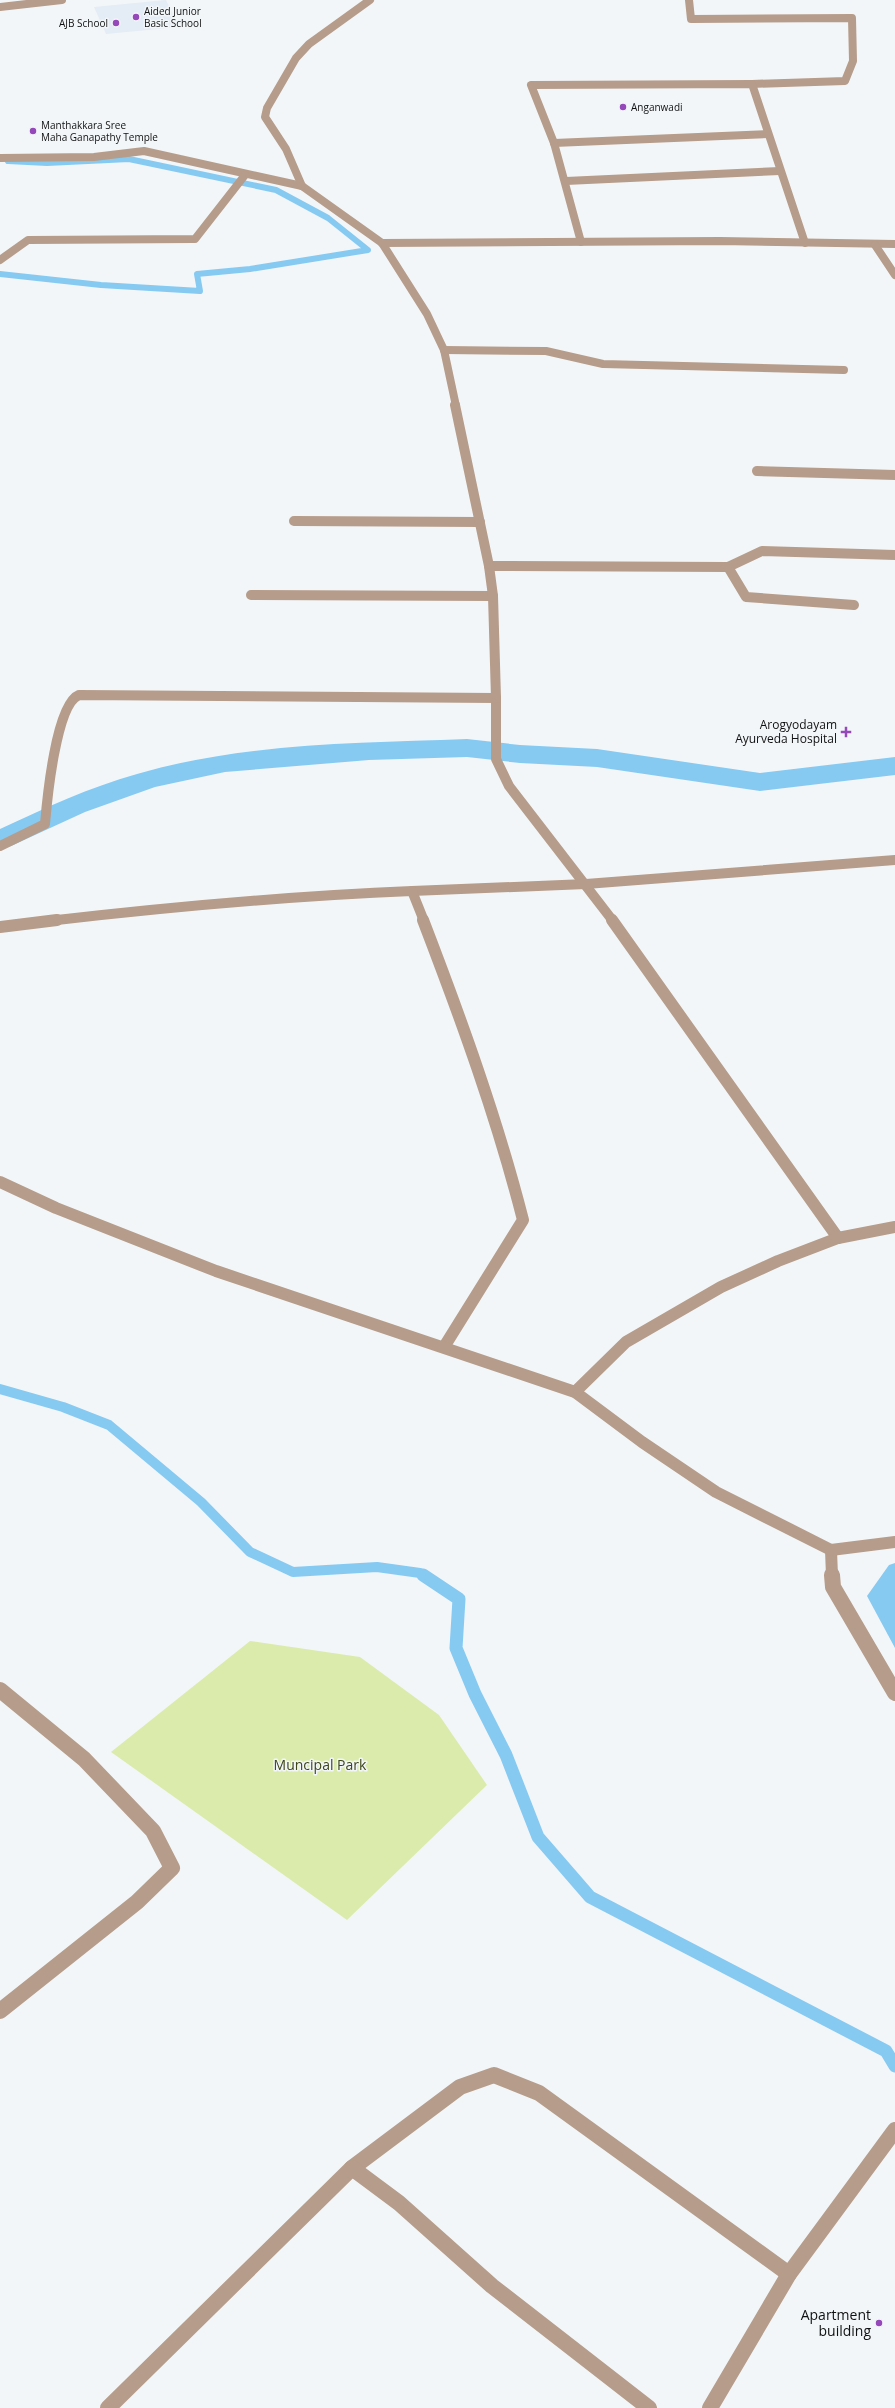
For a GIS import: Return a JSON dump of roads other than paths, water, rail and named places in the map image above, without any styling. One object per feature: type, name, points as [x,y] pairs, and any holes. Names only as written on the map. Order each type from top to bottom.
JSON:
[{"type":"street","points":[[0,7],[62,0]]},
{"type":"street","points":[[302,186],[286,149],[265,117],[267,108],[296,58],[308,44],[370,0]]},
{"type":"street","points":[[581,242],[566,181],[554,143],[532,85],[752,84],[845,81],[853,61],[852,18],[690,20],[689,0]]},
{"type":"street","points":[[752,84],[805,243]]},
{"type":"street","points":[[554,143],[768,134]]},
{"type":"street","points":[[0,158],[94,157],[144,151],[245,175],[302,186],[382,243],[427,314],[444,350],[489,566],[493,596],[496,759],[509,786],[586,884],[838,1238]]},
{"type":"street","points":[[566,181],[780,170]]},
{"type":"street","points":[[0,260],[28,240],[195,239],[245,175]]},
{"type":"street","points":[[382,243],[720,241],[875,245],[895,244]]},
{"type":"street","points":[[875,245],[895,274]]},
{"type":"street","points":[[444,350],[546,351],[603,364],[844,370]]},
{"type":"street","points":[[757,471],[895,475]]},
{"type":"street","points":[[294,521],[480,522]]},
{"type":"street","points":[[489,566],[728,568],[762,551],[895,555]]},
{"type":"street","points":[[728,568],[746,597],[854,605]]},
{"type":"street","points":[[251,595],[493,596]]},
{"type":"street","points":[[0,846],[45,824],[46,807],[59,733],[71,701],[73,698],[84,694],[496,698]]},
{"type":"street","points":[[0,927],[138,911],[336,894],[586,884],[895,860]]},
{"type":"street","points":[[412,891],[452,995],[504,1145],[523,1220],[444,1347]]},
{"type":"street","points":[[0,1182],[56,1208],[216,1271],[575,1392],[642,1442],[716,1492],[831,1550],[895,1542]]},
{"type":"street","points":[[575,1392],[626,1342],[721,1287],[778,1260],[838,1238],[895,1227]]},
{"type":"street","points":[[831,1550],[833,1587],[895,1693]]},
{"type":"street","points":[[0,1690],[84,1759],[153,1831],[172,1868],[137,1902],[0,2011]]},
{"type":"street","points":[[108,2408],[352,2168],[460,2087],[494,2075],[539,2092],[788,2274]]},
{"type":"street","points":[[710,2408],[788,2274],[895,2130]]},
{"type":"street","points":[[352,2168],[399,2203],[492,2286],[649,2408]]},
{"type":"water","points":[[895,1563],[895,1648],[867,1596],[889,1565]]},
{"type":"waterway","points":[[0,274],[101,285],[200,291],[197,274],[250,269],[368,250],[328,218],[276,190],[129,159],[47,163],[8,161]]},
{"type":"waterway","points":[[0,840],[74,806],[147,780],[225,763],[369,751],[467,748],[520,754],[597,758],[760,782],[895,766]]},
{"type":"waterway","points":[[0,1389],[63,1407],[109,1425],[201,1502],[250,1552],[293,1572],[377,1567],[420,1573],[425,1576]]},
{"type":"waterway","points":[[423,1575],[459,1599],[456,1648],[475,1694],[506,1755],[538,1837],[590,1897],[886,2051],[895,2066]]},
{"type":"place","name":"Aided Junior Basic School","points":[[136,17]]},
{"type":"place","name":"AJB School","points":[[116,23]]},
{"type":"place","name":"Anganwadi","points":[[623,107]]},
{"type":"place","name":"Manthakkara Sree Maha Ganapathy Temple","points":[[33,131]]},
{"type":"place","name":"Arogyodayam Ayurveda Hospital","points":[[846,732]]},
{"type":"place","name":"Apartment building","points":[[879,2323]]},
{"type":"park label","name":"Muncipal Park","points":[[320,1765]]}]
